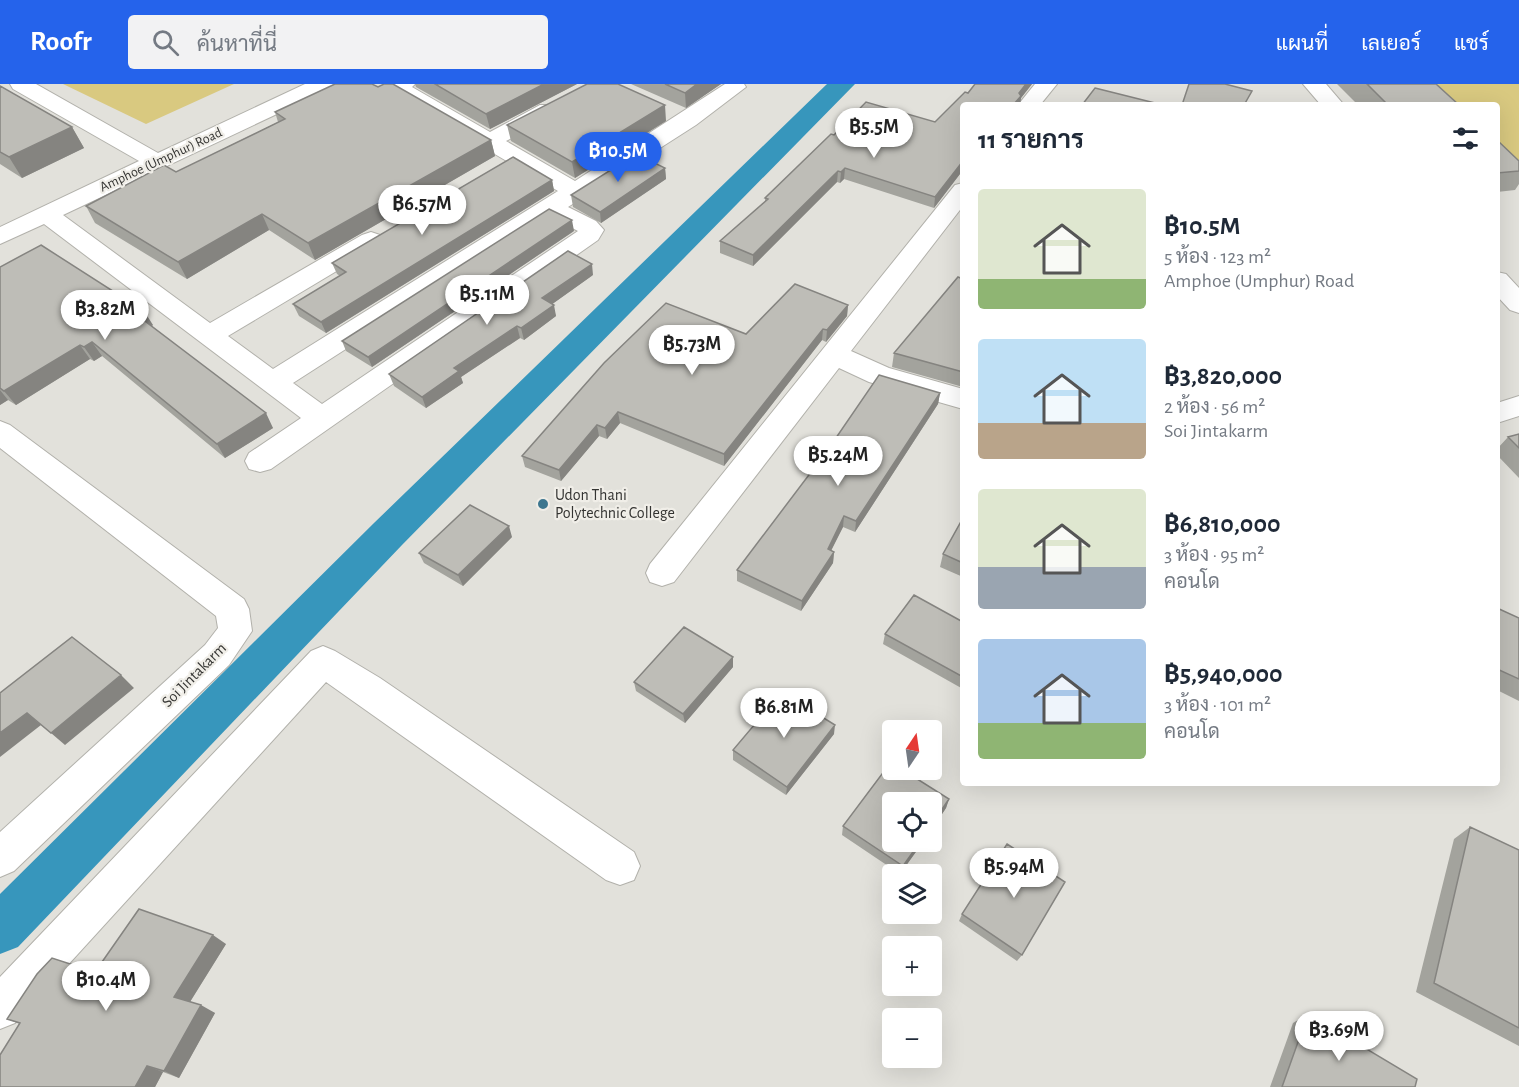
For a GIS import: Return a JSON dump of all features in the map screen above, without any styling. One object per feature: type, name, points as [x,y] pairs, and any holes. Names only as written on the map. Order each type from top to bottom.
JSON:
[{"type":"street","points":[[21,84],[157,162]]},
{"type":"street","name":"Amphoe (Umphur) Road","points":[[0,236],[322,84]]},
{"type":"street","points":[[1031,102],[1046,84]]},
{"type":"street","points":[[1314,84],[1330,102]]},
{"type":"street","points":[[397,85],[489,141],[505,162],[574,191]]},
{"type":"street","points":[[272,383],[574,191],[678,116],[735,87]]},
{"type":"street","points":[[489,141],[570,99]]},
{"type":"street","points":[[662,573],[960,193]]},
{"type":"street","points":[[260,461],[589,235],[592,230],[587,226],[549,207]]},
{"type":"street","points":[[46,214],[320,418]]},
{"type":"street","points":[[209,335],[393,228]]},
{"type":"street","points":[[1500,283],[1519,304]]},
{"type":"street","points":[[833,354],[879,375],[960,398]]},
{"type":"street","points":[[1500,412],[1519,406]]},
{"type":"street","name":"Soi Jintakarm","points":[[0,432],[232,609],[235,631],[217,655],[0,858]]},
{"type":"street","points":[[0,1008],[323,661],[367,689],[620,866]]},
{"type":"shaded area","points":[[63,84],[234,84],[146,124]]},
{"type":"shaded area","points":[[1427,84],[1519,84],[1519,171],[1500,153],[1500,102],[1447,102]]},
{"type":"building","points":[[335,84],[372,84],[378,87],[393,84],[491,140],[308,243],[262,214],[178,262],[86,206],[164,165],[176,172],[285,119],[275,112]]},
{"type":"building","points":[[435,84],[544,84],[486,114]]},
{"type":"building","points":[[587,84],[618,84],[665,105],[572,162],[507,125]]},
{"type":"building","points":[[665,84],[697,84],[685,93]]},
{"type":"building","points":[[975,84],[1026,84],[1016,102],[960,102],[960,165],[935,197],[845,168],[841,172],[838,171],[753,255],[720,241],[768,199],[765,198],[831,134],[834,135],[866,102],[935,122],[965,92],[968,93]]},
{"type":"building","points":[[1189,84],[1225,84],[1252,91],[1246,102],[1183,102]]},
{"type":"building","points":[[1367,84],[1436,84],[1456,102],[1385,102]]},
{"type":"building","points":[[0,86],[72,127],[9,157],[0,152]]},
{"type":"building","points":[[1095,88],[1151,102],[1084,102]]},
{"type":"building","points":[[1500,143],[1519,161],[1519,171],[1500,173]]},
{"type":"building","points":[[636,154],[665,168],[600,212],[571,195]]},
{"type":"building","points":[[513,157],[552,180],[321,322],[293,304],[346,272],[332,263]]},
{"type":"building","points":[[549,209],[572,220],[368,357],[342,341]]},
{"type":"building","points":[[41,245],[144,311],[137,315],[266,413],[217,444],[92,342],[84,347],[80,345],[4,391],[0,388],[0,267]]},
{"type":"building","points":[[568,251],[592,264],[542,298],[554,305],[521,328],[517,326],[454,368],[459,371],[422,397],[389,374]]},
{"type":"building","points":[[958,277],[960,278],[960,371],[894,353]]},
{"type":"building","points":[[795,284],[848,305],[827,330],[823,329],[724,454],[618,412],[605,428],[597,425],[559,470],[522,456],[604,363],[666,303],[746,334]]},
{"type":"building","points":[[879,375],[940,393],[856,521],[844,516],[828,549],[834,552],[802,601],[737,570],[827,451]]},
{"type":"building","points":[[1519,434],[1519,448],[1508,437]]},
{"type":"building","points":[[470,505],[509,526],[458,575],[419,553]]},
{"type":"building","points":[[960,523],[960,562],[943,554]]},
{"type":"building","points":[[914,595],[960,620],[960,675],[885,634]]},
{"type":"building","points":[[1500,609],[1519,618],[1519,679],[1500,670]]},
{"type":"building","points":[[684,627],[733,657],[683,714],[634,682]]},
{"type":"building","points":[[72,637],[121,675],[51,733],[27,713],[0,733],[0,693]]},
{"type":"building","points":[[782,692],[835,725],[787,787],[733,750]]},
{"type":"building","points":[[882,774],[882,780],[919,780],[938,792],[882,792],[882,852],[843,826]]},
{"type":"building","points":[[942,795],[949,799],[942,809]]},
{"type":"building","points":[[1470,827],[1519,850],[1519,1028],[1434,983]]},
{"type":"building","points":[[1007,844],[1065,882],[1022,955],[962,914]]},
{"type":"building","points":[[882,852],[913,852],[904,864],[900,864]]},
{"type":"building","points":[[139,909],[213,935],[174,997],[201,1005],[164,1071],[147,1066],[135,1087],[0,1087],[0,1055],[20,1023],[7,1019],[37,974],[52,958],[95,972]]},
{"type":"building","points":[[1308,1014],[1417,1079],[1415,1087],[1282,1087]]},
{"type":"waterway","points":[[0,929],[388,534],[842,84]]},
{"type":"place","name":"Udon Thani Polytechnic College","points":[[543,504]]}]
